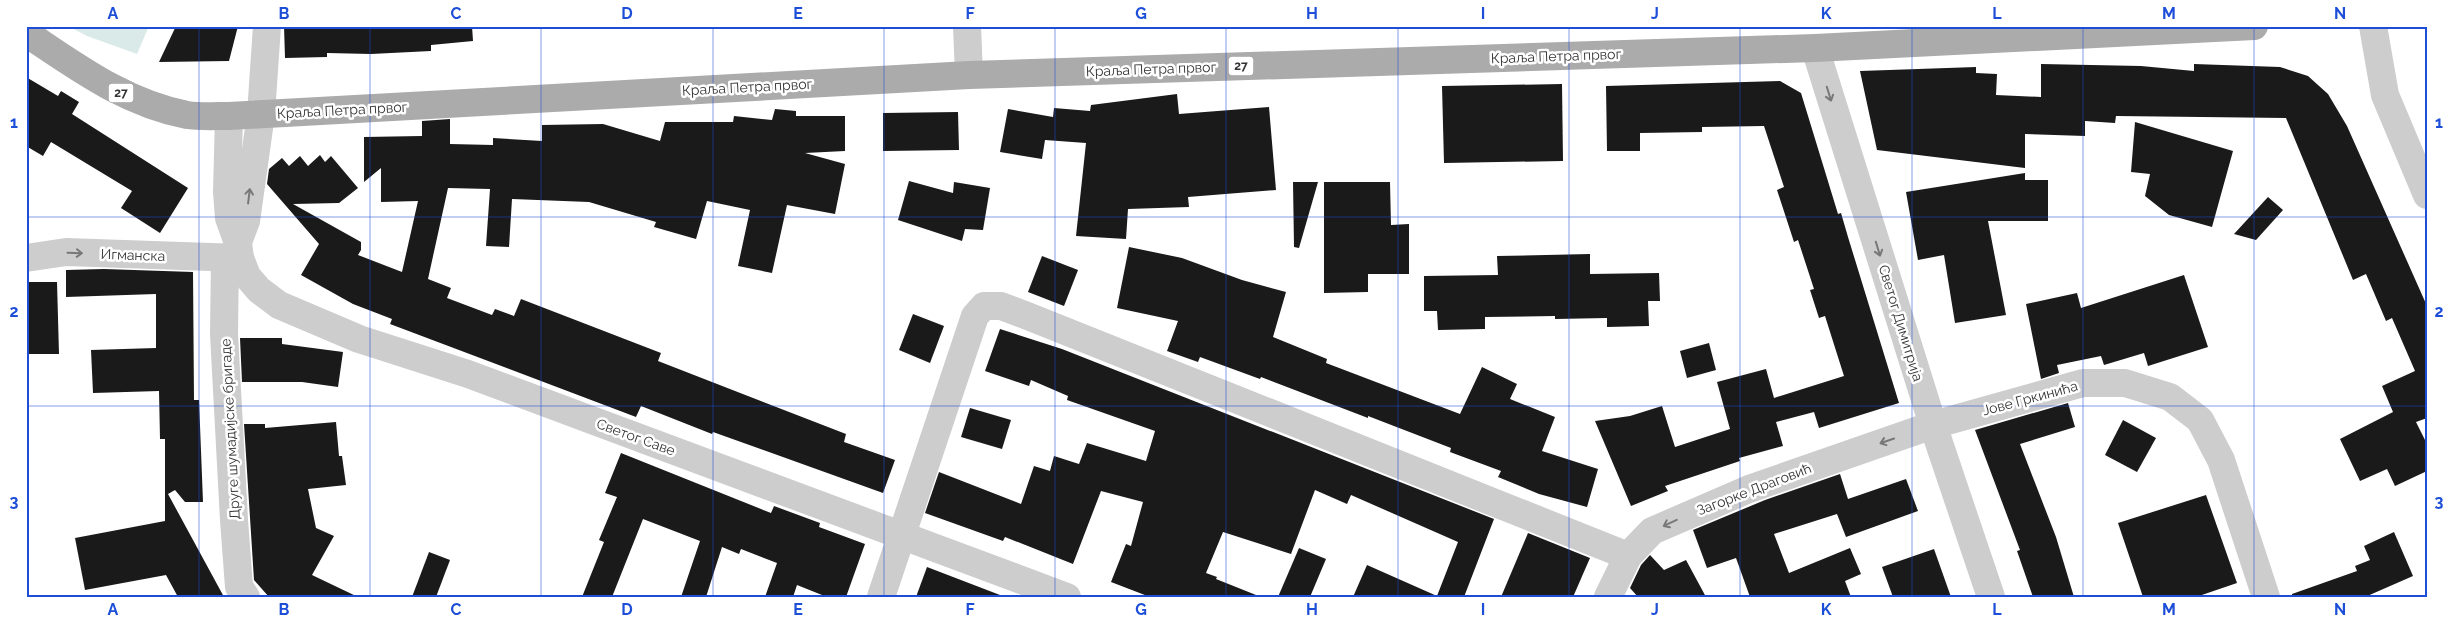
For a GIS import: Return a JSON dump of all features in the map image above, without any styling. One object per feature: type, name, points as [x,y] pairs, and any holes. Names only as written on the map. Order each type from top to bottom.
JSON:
[{"type":"main road","name":"Краља Петра првог","points":[[229,116],[969,75],[1815,48],[2254,26]]},
{"type":"main road","name":"27","points":[[26,32],[105,85],[134,99],[189,115],[229,116]]},
{"type":"street","name":"Друге шумадијске бригаде","points":[[246,597],[240,587],[234,520],[224,334],[234,253],[246,221],[261,114],[267,26]]},
{"type":"street","points":[[967,26],[969,75]]},
{"type":"street","points":[[2373,26],[2385,95],[2427,195]]},
{"type":"street","name":"Светог Димитрија","points":[[1815,48],[1933,425],[1991,597]]},
{"type":"street","name":"Друге шумадијске бригаде","points":[[229,116],[227,192],[234,253]]},
{"type":"street","name":"Игманска","points":[[26,258],[66,252],[234,253]]},
{"type":"street","name":"Светог Саве","points":[[234,253],[247,276],[259,290],[279,305],[309,319],[359,339],[477,377],[1066,597]]},
{"type":"street","points":[[881,597],[975,316],[984,306],[1001,306],[1628,556]]},
{"type":"street","name":"Јове Гркинића","points":[[1933,425],[2083,383],[2125,383],[2170,397],[2200,420],[2221,460],[2266,597]]},
{"type":"street","name":"Загорке Драговић","points":[[1608,597],[1628,556],[1652,531],[1749,489],[1933,425]]},
{"type":"shaded area","points":[[68,26],[149,26],[137,54],[87,36]]},
{"type":"building","points":[[176,26],[238,26],[229,61],[159,62]]},
{"type":"building","points":[[284,26],[472,26],[473,41],[431,45],[431,51],[371,54],[327,53],[327,57],[285,58]]},
{"type":"building","points":[[2041,64],[2141,66],[2194,71],[2194,64],[2280,67],[2308,76],[2328,94],[2347,126],[2427,306],[2427,418],[2416,422],[2427,444],[2427,471],[2395,486],[2387,469],[2360,481],[2340,439],[2393,412],[2382,386],[2415,371],[2392,318],[2386,321],[2366,274],[2353,280],[2286,118],[2116,116],[2115,123],[2085,121],[2085,136],[2025,134],[2025,168],[1877,150],[1860,71],[1976,67],[1976,73],[1997,74],[1996,95],[2041,97]]},
{"type":"building","points":[[26,77],[58,96],[61,91],[79,102],[72,114],[188,188],[160,233],[121,208],[132,191],[51,142],[43,156],[26,146]]},
{"type":"building","points":[[1780,81],[1801,93],[1838,214],[1841,213],[1899,403],[1819,428],[1814,412],[1776,422],[1783,446],[1739,458],[1740,461],[1665,486],[1668,491],[1631,506],[1595,421],[1630,416],[1662,406],[1675,447],[1730,429],[1717,382],[1766,369],[1774,398],[1844,376],[1825,316],[1819,318],[1810,290],[1814,289],[1798,240],[1794,242],[1777,190],[1784,187],[1764,126],[1702,127],[1702,132],[1640,133],[1640,151],[1607,151],[1606,86]]},
{"type":"building","points":[[1562,84],[1563,161],[1444,163],[1442,86]]},
{"type":"building","points":[[1177,94],[1179,114],[1269,107],[1276,190],[1188,197],[1189,207],[1128,209],[1126,239],[1076,236],[1086,143],[1045,140],[1042,159],[1000,152],[1008,109],[1053,117],[1054,108],[1090,111],[1091,105]]},
{"type":"building","points":[[775,109],[796,111],[796,116],[845,116],[845,151],[805,153],[845,164],[835,214],[787,205],[772,273],[738,266],[750,210],[707,201],[696,239],[654,227],[656,222],[589,202],[512,199],[509,247],[486,246],[490,189],[448,188],[428,279],[451,288],[447,298],[492,315],[495,309],[514,316],[521,299],[661,353],[658,361],[846,434],[844,442],[895,460],[883,493],[713,432],[712,434],[641,406],[636,417],[390,324],[392,319],[353,304],[301,275],[319,244],[267,184],[269,169],[282,158],[289,166],[300,156],[308,166],[320,155],[325,162],[331,156],[358,188],[339,203],[293,204],[361,242],[361,250],[358,255],[402,272],[418,201],[381,202],[381,168],[364,182],[364,137],[422,136],[422,121],[450,119],[450,144],[493,145],[493,138],[542,141],[542,125],[603,124],[660,141],[665,122],[733,122],[734,116],[772,120]]},
{"type":"building","points":[[958,112],[959,150],[883,151],[883,113]]},
{"type":"building","points":[[2135,122],[2233,151],[2212,227],[2169,215],[2145,196],[2150,174],[2131,172]]},
{"type":"building","points":[[2025,173],[2025,180],[2048,180],[2048,221],[1988,221],[2006,315],[1955,323],[1944,255],[1918,260],[1906,192]]},
{"type":"building","points":[[909,181],[953,193],[954,182],[990,188],[983,230],[965,229],[962,241],[898,220]]},
{"type":"building","points":[[1293,182],[1318,182],[1299,248],[1294,247]]},
{"type":"building","points":[[1324,182],[1390,182],[1391,225],[1409,224],[1409,274],[1368,274],[1368,292],[1324,293]]},
{"type":"building","points":[[2268,197],[2283,210],[2256,240],[2234,234]]},
{"type":"building","points":[[1129,247],[1182,258],[1242,280],[1286,292],[1273,337],[1327,359],[1326,363],[1460,414],[1482,367],[1517,384],[1510,399],[1555,417],[1542,451],[1598,469],[1587,507],[1539,494],[1498,477],[1501,471],[1450,452],[1451,448],[1368,416],[1368,418],[1261,377],[1260,379],[1200,357],[1198,362],[1167,351],[1178,321],[1117,308]]},
{"type":"building","points":[[1590,254],[1590,274],[1659,273],[1660,301],[1648,301],[1649,326],[1607,327],[1607,318],[1555,319],[1555,316],[1485,317],[1485,329],[1438,330],[1437,311],[1424,311],[1424,276],[1498,275],[1497,256]]},
{"type":"building","points":[[1042,256],[1078,270],[1064,306],[1028,292]]},
{"type":"building","points":[[104,269],[193,272],[194,400],[199,400],[203,502],[185,502],[175,490],[168,494],[224,597],[178,597],[166,575],[85,590],[75,538],[165,521],[165,439],[160,439],[159,391],[93,393],[91,350],[156,348],[156,294],[66,297],[66,270]]},
{"type":"building","points":[[2184,275],[2208,347],[2148,366],[2144,353],[2104,365],[2101,356],[2057,365],[2059,373],[2041,379],[2026,304],[2077,293],[2081,308]]},
{"type":"building","points":[[26,282],[57,282],[59,354],[26,354]]},
{"type":"building","points":[[913,314],[944,326],[930,363],[899,350]]},
{"type":"building","points":[[1000,329],[1062,349],[1494,519],[1464,597],[1353,597],[1367,565],[1437,596],[1458,542],[1351,495],[1347,504],[1315,490],[1291,554],[1223,532],[1206,573],[1256,595],[1256,597],[1150,597],[1111,582],[1126,544],[1131,546],[1143,502],[1101,491],[1073,564],[1005,537],[1003,541],[925,513],[939,472],[1021,504],[1034,466],[1050,471],[1054,456],[1079,464],[1087,443],[1146,461],[1155,431],[1067,400],[1068,396],[1031,380],[1029,386],[985,371]]},
{"type":"building","points":[[240,338],[282,338],[282,344],[343,352],[338,387],[302,382],[242,382]]},
{"type":"building","points":[[1709,343],[1716,370],[1687,378],[1680,351]]},
{"type":"building","points":[[2068,403],[2075,427],[2020,444],[2056,537],[2074,597],[2033,597],[2017,551],[2020,550],[1975,430]]},
{"type":"building","points":[[970,408],[1011,420],[1002,449],[961,437]]},
{"type":"building","points":[[2123,420],[2156,438],[2137,472],[2105,455]]},
{"type":"building","points":[[336,422],[339,456],[342,456],[346,485],[308,489],[316,528],[334,536],[312,575],[358,597],[269,597],[254,580],[244,424],[265,424],[265,428]]},
{"type":"building","points":[[621,453],[771,513],[774,506],[820,523],[819,527],[865,544],[846,597],[827,597],[797,585],[793,597],[765,597],[777,563],[741,549],[739,554],[722,547],[706,597],[681,597],[700,541],[643,519],[612,597],[582,597],[604,542],[599,540],[617,497],[605,493]]},
{"type":"building","points":[[1840,474],[1848,499],[1906,479],[1918,511],[1846,537],[1837,514],[1774,534],[1789,573],[1850,548],[1861,574],[1845,581],[1851,597],[1750,597],[1736,558],[1707,568],[1693,530],[1765,500]]},
{"type":"building","points":[[2206,495],[2237,583],[2196,597],[2143,597],[2118,523]]},
{"type":"building","points":[[2394,532],[2413,576],[2365,597],[2292,597],[2292,594],[2357,571],[2355,566],[2370,560],[2364,546]]},
{"type":"building","points":[[1528,533],[1590,558],[1573,597],[1501,597]]},
{"type":"building","points":[[1299,548],[1326,559],[1310,597],[1278,597]]},
{"type":"building","points":[[1934,549],[1951,597],[1893,597],[1882,567]]},
{"type":"building","points":[[429,552],[450,560],[436,597],[412,597]]},
{"type":"building","points":[[1650,555],[1664,570],[1686,560],[1706,597],[1638,597],[1630,588],[1641,565]]},
{"type":"building","points":[[927,567],[1000,595],[1000,597],[916,597]]}]
